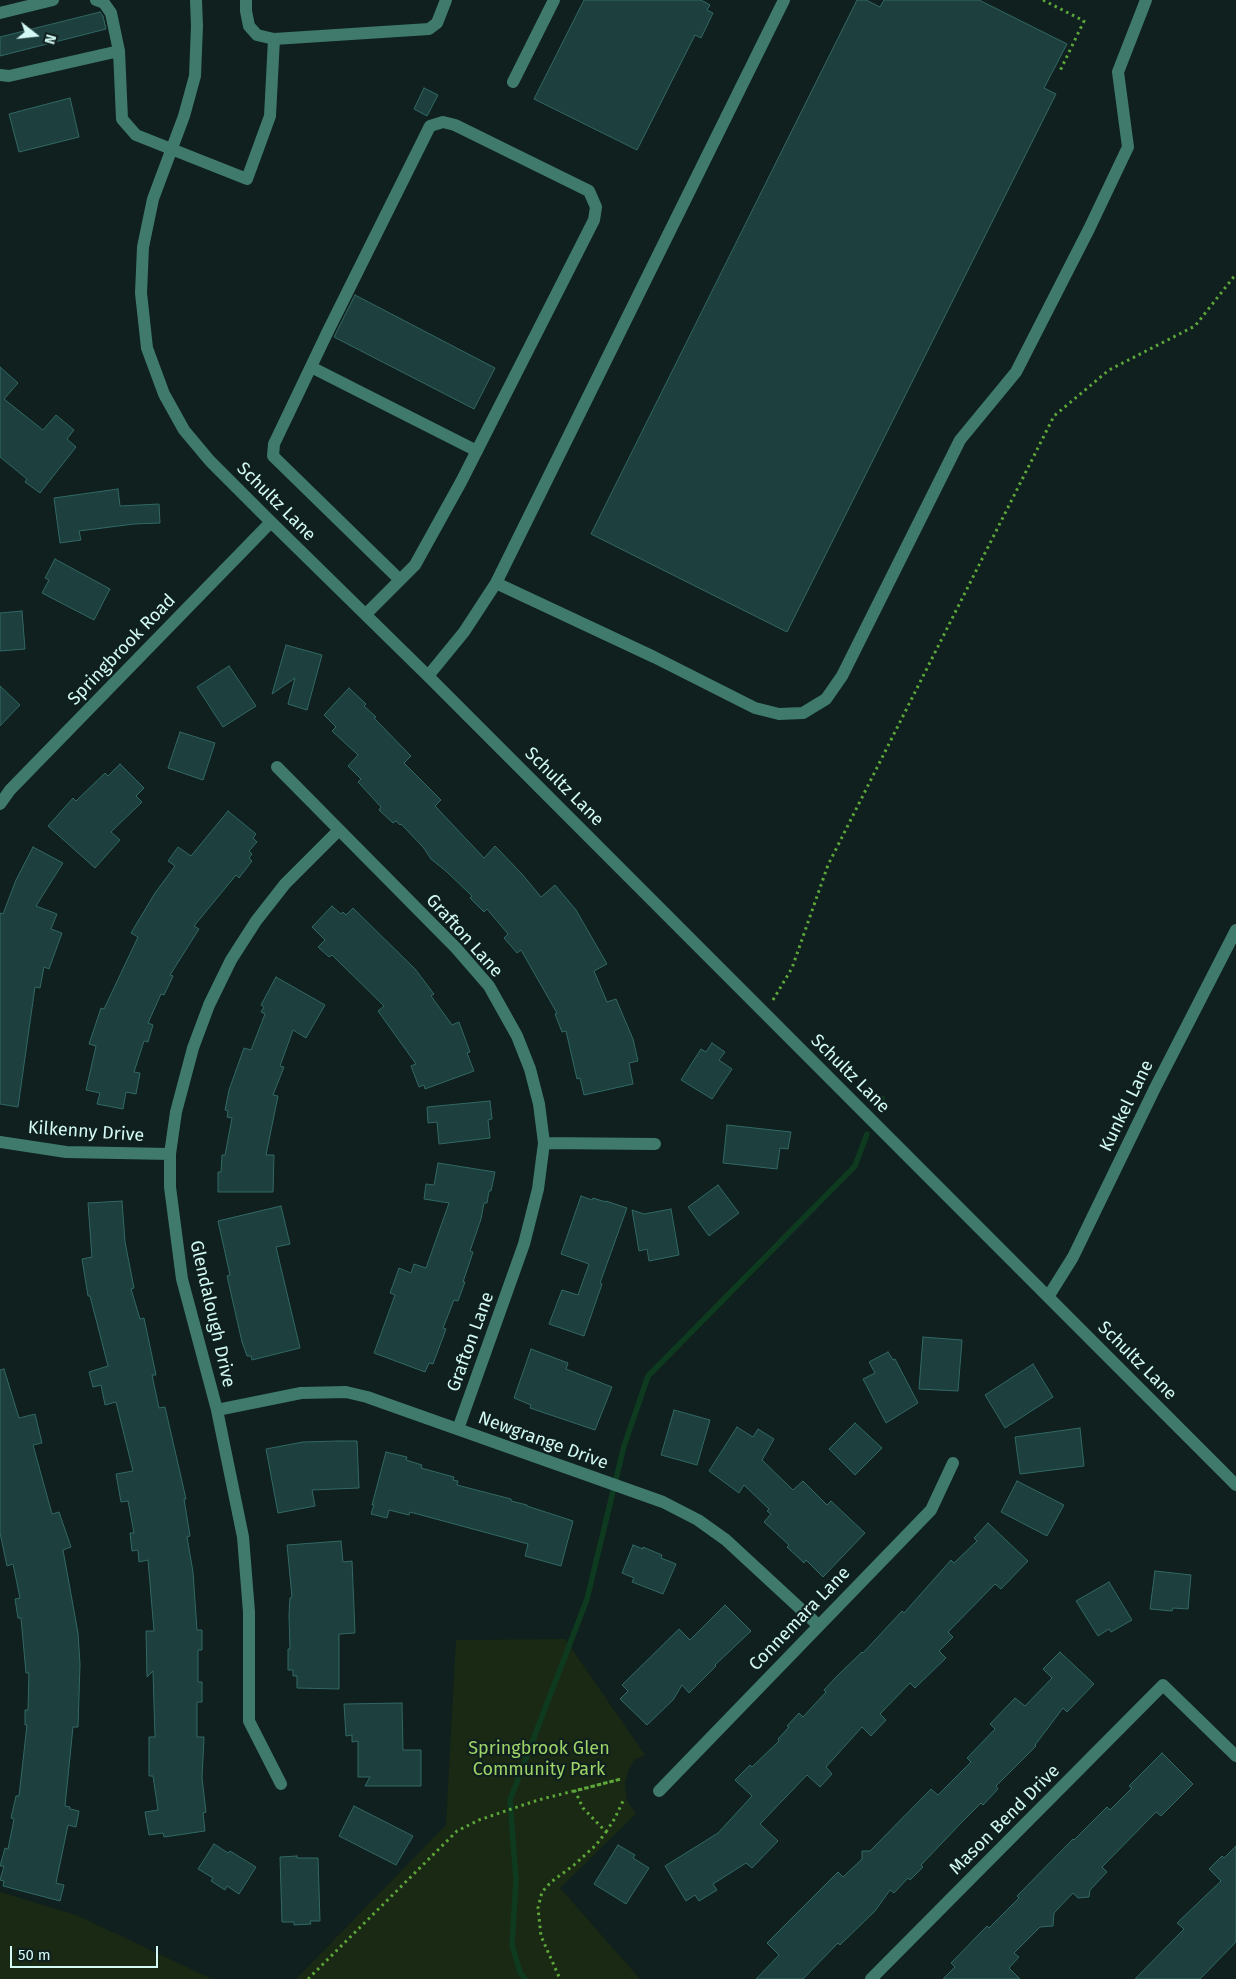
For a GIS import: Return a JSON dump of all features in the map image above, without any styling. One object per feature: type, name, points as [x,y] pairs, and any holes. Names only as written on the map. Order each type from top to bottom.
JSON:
[{"type":"street","points":[[0,14],[53,0]]},
{"type":"street","points":[[96,0],[104,3],[111,13],[119,51],[122,119],[136,135],[172,151],[248,179],[270,116],[274,39]]},
{"type":"street","name":"Schultz Lane","points":[[196,0],[195,76],[184,116],[153,200],[143,246],[141,293],[147,348],[164,394],[184,430],[210,461],[366,614],[1236,1485]]},
{"type":"street","points":[[246,0],[249,26],[257,35],[274,39],[429,29],[437,23],[446,0]]},
{"type":"street","points":[[513,82],[554,0]]},
{"type":"street","points":[[428,676],[464,632],[496,583],[784,0]]},
{"type":"street","points":[[496,583],[755,708],[779,714],[802,713],[826,699],[842,676],[960,440],[1016,372],[1089,229],[1128,147],[1118,72],[1146,0]]},
{"type":"street","points":[[0,75],[9,76],[119,51]]},
{"type":"street","points":[[366,614],[400,580],[415,565],[477,451],[594,220],[596,207],[589,191],[455,125],[443,122],[430,126],[274,444],[273,456],[400,580]]},
{"type":"street","points":[[311,367],[477,451]]},
{"type":"street","name":"Springbrook Road","points":[[0,804],[10,790],[271,522]]},
{"type":"street","name":"Grafton Lane","points":[[277,767],[338,831],[456,948],[489,986],[518,1036],[530,1069],[539,1104],[544,1143],[538,1189],[524,1244],[458,1429]]},
{"type":"street","name":"Glendalough Drive","points":[[281,1784],[249,1721],[249,1612],[243,1536],[217,1410],[182,1279],[170,1187],[170,1154],[176,1112],[193,1048],[209,1005],[231,960],[256,920],[285,884],[338,831]]},
{"type":"street","name":"Kunkel Lane","points":[[1048,1297],[1074,1257],[1155,1088],[1236,930]]},
{"type":"street","name":"Kilkenny Drive","points":[[0,1142],[66,1152],[170,1154]]},
{"type":"street","points":[[544,1143],[654,1144]]},
{"type":"street","name":"Newgrange Drive","points":[[217,1410],[301,1393],[346,1392],[367,1397],[587,1474],[653,1500],[663,1502],[698,1520],[726,1540],[818,1625]]},
{"type":"street","name":"Connemara Lane","points":[[659,1791],[931,1510],[953,1462]]},
{"type":"street","name":"Mason Bend Drive","points":[[871,1979],[1163,1685],[1236,1756]]},
{"type":"path","points":[[1043,0],[1084,21],[1059,73]]},
{"type":"path","points":[[765,1013],[792,968],[828,865],[1054,416],[1109,370],[1195,326],[1236,274]]},
{"type":"path","points":[[308,1979],[457,1831],[479,1820],[542,1799],[621,1779],[575,1791],[583,1808],[606,1832]]},
{"type":"path","points":[[560,1979],[541,1936],[538,1908],[542,1892],[596,1845],[615,1818],[623,1801]]},
{"type":"green space","name":"Springbrook Glen Community Park","points":[[565,1639],[645,1755],[634,1760],[628,1771],[625,1784],[627,1801],[636,1814],[560,1888],[640,1979],[296,1979],[446,1825],[456,1640]]},
{"type":"green space","points":[[0,1892],[76,1915],[212,1979],[0,1979]]},
{"type":"building","points":[[584,0],[701,0],[710,5],[707,10],[713,13],[701,38],[695,35],[637,150],[534,99]]},
{"type":"building","points":[[857,0],[866,0],[880,7],[884,0],[979,0],[1067,44],[1044,88],[1056,94],[787,632],[591,534]]},
{"type":"building","points":[[100,12],[106,29],[0,56],[0,37]]},
{"type":"building","points":[[424,88],[438,95],[427,116],[414,109]]},
{"type":"building","points":[[70,98],[79,137],[19,152],[9,114]]},
{"type":"building","points":[[355,295],[495,368],[474,409],[334,337]]},
{"type":"building","points":[[0,367],[18,383],[4,399],[43,430],[56,415],[74,430],[67,439],[76,447],[40,493],[25,482],[27,479],[0,457]]},
{"type":"building","points":[[118,489],[120,506],[159,504],[160,523],[134,524],[79,531],[81,540],[60,543],[54,498]]},
{"type":"building","points":[[55,559],[110,589],[94,620],[42,593],[49,580],[45,578]]},
{"type":"building","points":[[22,611],[25,649],[0,651],[0,613]]},
{"type":"building","points":[[286,645],[322,655],[307,710],[288,704],[295,678],[272,694]]},
{"type":"building","points":[[229,666],[256,706],[223,727],[197,687]]},
{"type":"building","points":[[0,686],[20,705],[0,726]]},
{"type":"building","points":[[349,688],[366,704],[364,706],[376,717],[374,718],[411,756],[404,763],[441,800],[435,806],[484,858],[495,846],[541,897],[555,885],[576,910],[607,964],[594,971],[607,1002],[616,999],[633,1039],[638,1061],[629,1063],[633,1084],[584,1095],[580,1078],[577,1079],[566,1031],[562,1032],[555,1014],[557,1013],[521,950],[517,953],[504,938],[508,934],[487,909],[484,912],[470,898],[472,896],[431,859],[423,847],[401,824],[396,821],[393,823],[379,810],[381,807],[358,782],[361,779],[348,766],[358,755],[332,731],[336,727],[324,715]]},
{"type":"building","points":[[180,732],[215,743],[203,780],[168,768]]},
{"type":"building","points":[[120,764],[144,788],[136,796],[142,802],[111,832],[120,840],[95,868],[48,826],[73,798],[76,801],[105,773],[108,776]]},
{"type":"building","points":[[228,811],[256,834],[253,838],[257,842],[249,851],[252,854],[249,858],[252,861],[239,878],[236,875],[194,926],[199,929],[170,975],[173,976],[164,995],[161,994],[148,1023],[153,1025],[148,1042],[144,1041],[134,1072],[140,1073],[136,1094],[126,1092],[123,1109],[97,1104],[100,1093],[86,1090],[96,1046],[89,1044],[101,1008],[104,1009],[138,937],[131,933],[155,893],[175,866],[168,861],[178,847],[191,856]]},
{"type":"building","points":[[33,847],[63,863],[36,906],[57,914],[51,929],[62,933],[49,969],[44,967],[40,988],[35,987],[18,1107],[0,1104],[0,913],[3,914],[16,880]]},
{"type":"building","points":[[332,906],[341,914],[343,912],[346,915],[353,908],[415,969],[434,994],[431,996],[452,1025],[459,1022],[470,1052],[467,1053],[474,1071],[425,1089],[424,1085],[419,1087],[411,1066],[416,1064],[378,1011],[384,1006],[332,955],[329,957],[318,947],[325,940],[312,927]]},
{"type":"building","points":[[276,977],[325,1005],[306,1038],[293,1030],[280,1066],[284,1067],[273,1095],[278,1096],[266,1155],[274,1155],[273,1192],[218,1192],[218,1172],[221,1172],[222,1155],[225,1155],[232,1118],[227,1117],[228,1111],[225,1110],[229,1090],[244,1048],[251,1050],[265,1014],[261,1012],[264,1007],[261,1005]]},
{"type":"building","points":[[712,1043],[725,1052],[719,1060],[732,1069],[712,1099],[681,1080],[701,1049],[706,1052]]},
{"type":"building","points":[[490,1101],[492,1119],[488,1120],[490,1138],[439,1144],[437,1122],[428,1123],[427,1107]]},
{"type":"building","points":[[727,1125],[791,1132],[788,1149],[780,1148],[777,1169],[723,1163]]},
{"type":"building","points":[[438,1163],[495,1172],[491,1191],[489,1191],[487,1203],[484,1203],[481,1219],[470,1251],[473,1252],[463,1282],[465,1282],[458,1301],[454,1300],[443,1328],[446,1329],[433,1364],[429,1363],[425,1372],[374,1353],[395,1295],[390,1293],[399,1268],[411,1273],[414,1264],[426,1268],[449,1203],[424,1199],[426,1184],[434,1185]]},
{"type":"building","points":[[718,1185],[739,1213],[709,1236],[688,1207]]},
{"type":"building","points":[[581,1196],[627,1208],[600,1283],[602,1284],[584,1336],[549,1324],[562,1290],[578,1295],[589,1264],[561,1254]]},
{"type":"building","points":[[122,1201],[125,1242],[134,1288],[131,1289],[140,1319],[144,1318],[156,1375],[152,1375],[159,1408],[165,1407],[186,1499],[184,1499],[190,1536],[187,1537],[193,1572],[197,1630],[202,1630],[202,1650],[198,1650],[198,1682],[202,1682],[202,1702],[197,1702],[197,1737],[204,1737],[202,1778],[206,1812],[203,1813],[205,1831],[164,1837],[163,1833],[149,1835],[145,1812],[158,1810],[153,1776],[149,1776],[149,1737],[155,1737],[153,1671],[147,1677],[146,1631],[154,1631],[148,1560],[139,1562],[138,1550],[132,1551],[130,1533],[134,1533],[128,1501],[121,1502],[116,1474],[133,1471],[116,1402],[105,1405],[101,1385],[93,1387],[89,1372],[108,1366],[90,1296],[88,1296],[82,1259],[92,1257],[88,1203]]},
{"type":"building","points":[[281,1206],[290,1244],[276,1247],[300,1348],[252,1360],[251,1356],[247,1356],[242,1342],[227,1276],[230,1275],[218,1221]]},
{"type":"building","points":[[671,1209],[679,1255],[649,1261],[647,1249],[639,1251],[632,1210],[644,1214]]},
{"type":"building","points":[[923,1337],[962,1340],[958,1391],[919,1389]]},
{"type":"building","points":[[531,1349],[568,1363],[566,1369],[612,1387],[595,1430],[530,1408],[531,1405],[514,1398]]},
{"type":"building","points":[[888,1352],[893,1360],[895,1359],[918,1403],[886,1423],[863,1379],[875,1373],[869,1362]]},
{"type":"building","points":[[1033,1364],[1053,1397],[1005,1428],[985,1395]]},
{"type":"building","points":[[4,1369],[19,1418],[35,1414],[42,1443],[33,1445],[52,1514],[59,1512],[71,1547],[63,1550],[78,1633],[80,1664],[78,1727],[73,1727],[65,1806],[79,1811],[76,1827],[68,1825],[56,1883],[64,1885],[60,1901],[3,1886],[4,1881],[0,1880],[4,1866],[0,1866],[5,1848],[8,1849],[14,1819],[11,1818],[16,1796],[19,1796],[27,1725],[25,1725],[25,1710],[28,1710],[29,1673],[26,1673],[21,1618],[18,1618],[15,1599],[20,1598],[13,1564],[7,1566],[0,1533],[0,1370]]},
{"type":"building","points":[[674,1410],[710,1420],[697,1465],[661,1455]]},
{"type":"building","points":[[855,1423],[882,1448],[855,1475],[829,1449]]},
{"type":"building","points":[[737,1427],[753,1437],[758,1429],[774,1439],[762,1460],[793,1490],[803,1481],[827,1505],[831,1501],[865,1533],[823,1577],[806,1560],[804,1563],[787,1547],[789,1545],[764,1522],[771,1514],[767,1511],[769,1509],[744,1485],[739,1493],[709,1471]]},
{"type":"building","points":[[1080,1428],[1084,1466],[1020,1474],[1015,1437]]},
{"type":"building","points":[[357,1441],[359,1488],[312,1490],[315,1506],[278,1513],[266,1449],[303,1442]]},
{"type":"building","points":[[386,1452],[407,1457],[406,1460],[422,1465],[421,1468],[454,1477],[453,1480],[458,1481],[457,1485],[511,1499],[511,1501],[573,1521],[561,1566],[525,1556],[528,1544],[410,1512],[409,1515],[389,1510],[387,1518],[371,1514]]},
{"type":"building","points":[[1017,1481],[1064,1505],[1047,1536],[1001,1512]]},
{"type":"building","points":[[988,1523],[1028,1561],[1001,1589],[995,1584],[948,1632],[953,1637],[939,1651],[946,1658],[915,1688],[910,1683],[880,1714],[886,1720],[871,1736],[862,1727],[826,1767],[832,1774],[820,1787],[807,1775],[760,1824],[778,1841],[752,1868],[746,1863],[713,1884],[717,1890],[699,1901],[695,1895],[686,1901],[665,1866],[718,1833],[752,1796],[735,1780],[750,1765],[752,1767],[779,1741],[778,1739],[789,1727],[787,1726],[799,1713],[803,1717],[826,1692],[824,1690],[837,1676],[863,1653],[902,1611],[904,1613],[951,1560],[954,1563],[977,1541],[974,1538]]},
{"type":"building","points":[[341,1541],[343,1562],[352,1561],[355,1633],[339,1634],[339,1689],[297,1688],[297,1676],[293,1676],[293,1670],[288,1670],[288,1649],[290,1649],[289,1615],[290,1598],[292,1597],[287,1545]]},
{"type":"building","points":[[633,1545],[662,1555],[661,1558],[676,1564],[663,1594],[632,1582],[634,1578],[622,1573]]},
{"type":"building","points":[[1155,1571],[1191,1575],[1188,1609],[1173,1608],[1172,1611],[1150,1609]]},
{"type":"building","points":[[1109,1582],[1132,1620],[1111,1632],[1109,1629],[1098,1636],[1076,1601]]},
{"type":"building","points":[[725,1605],[751,1631],[689,1693],[682,1685],[673,1700],[647,1725],[620,1699],[628,1691],[622,1685],[679,1629],[690,1640]]},
{"type":"building","points":[[1060,1652],[1094,1684],[1067,1712],[1063,1708],[1036,1746],[996,1786],[998,1789],[983,1805],[981,1803],[962,1822],[921,1865],[923,1867],[910,1880],[908,1878],[894,1893],[890,1890],[875,1911],[840,1945],[838,1943],[803,1979],[756,1979],[779,1955],[767,1943],[838,1872],[843,1877],[862,1859],[862,1851],[870,1851],[931,1789],[938,1795],[971,1762],[967,1758],[995,1729],[990,1724],[1015,1698],[1025,1706],[1052,1678],[1043,1669]]},
{"type":"building","points":[[402,1703],[403,1750],[421,1750],[421,1786],[365,1786],[370,1777],[358,1777],[358,1741],[352,1742],[352,1735],[346,1736],[344,1704]]},
{"type":"building","points":[[1162,1753],[1193,1784],[1161,1816],[1156,1812],[1102,1867],[1107,1872],[1090,1890],[1089,1897],[1078,1898],[1073,1893],[1054,1913],[1053,1926],[1040,1927],[1014,1953],[1019,1957],[1009,1968],[1020,1979],[943,1979],[955,1967],[951,1963],[987,1926],[989,1928],[1019,1898],[1017,1896],[1073,1839],[1107,1807],[1110,1810],[1132,1788],[1129,1786]]},
{"type":"building","points":[[354,1806],[413,1836],[396,1865],[339,1836]]},
{"type":"building","points":[[214,1844],[228,1853],[230,1851],[256,1867],[239,1894],[227,1886],[225,1890],[211,1881],[213,1878],[198,1869]]},
{"type":"building","points":[[618,1845],[635,1855],[633,1858],[649,1868],[626,1904],[594,1884]]},
{"type":"building","points":[[1236,1846],[1236,1942],[1200,1979],[1135,1979],[1184,1929],[1177,1923],[1221,1881],[1209,1869]]},
{"type":"building","points":[[297,1856],[297,1858],[318,1858],[320,1921],[310,1921],[311,1924],[294,1925],[294,1922],[282,1922],[280,1857]]},
{"type":"waterway","points":[[880,1104],[882,1098]]},
{"type":"waterway","points":[[525,1979],[520,1972],[512,1945],[516,1880],[510,1800],[587,1599],[624,1446],[648,1376],[855,1166],[867,1134]]}]
